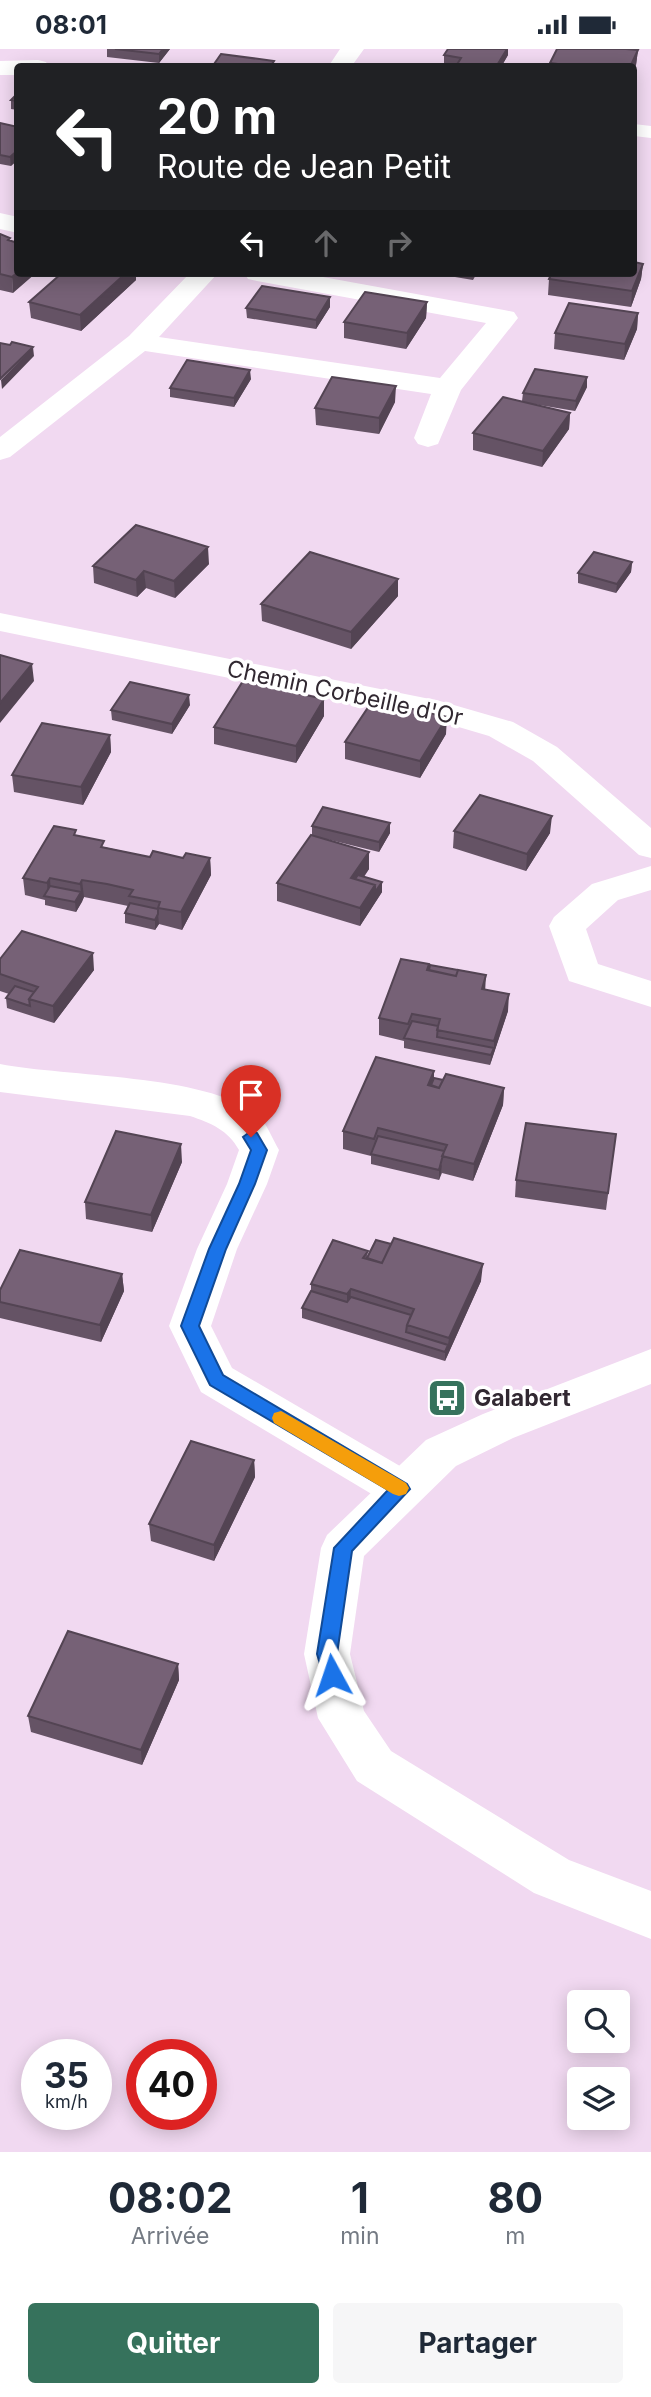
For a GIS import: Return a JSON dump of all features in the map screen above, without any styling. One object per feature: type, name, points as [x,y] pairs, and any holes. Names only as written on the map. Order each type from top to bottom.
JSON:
[{"type":"street","points":[[0,451],[139,342],[201,277]]},
{"type":"street","points":[[279,277],[504,318],[447,388],[428,438]]},
{"type":"street","points":[[139,342],[447,388]]},
{"type":"street","name":"Chemin Corbeille d'Or","points":[[0,622],[440,711],[501,729],[545,754],[651,847]]},
{"type":"street","points":[[651,877],[605,892],[567,926],[582,972],[651,994]]},
{"type":"street","points":[[0,1078],[66,1090],[127,1094],[204,1105],[244,1124],[259,1150],[247,1184],[217,1249],[190,1326],[216,1380],[401,1489]]},
{"type":"street","points":[[651,1366],[498,1426],[441,1453],[401,1489],[344,1548],[327,1654],[342,1718],[374,1766],[552,1877],[651,1915]]},
{"type":"building","points":[[115,49],[163,49],[159,54]]},
{"type":"building","points":[[448,49],[507,49],[498,63],[458,63],[461,58],[444,55]]},
{"type":"building","points":[[557,49],[638,50],[632,63],[550,63]]},
{"type":"building","points":[[221,54],[274,61],[273,63],[215,63]]},
{"type":"building","points":[[0,123],[14,126],[14,154],[10,157],[0,155]]},
{"type":"building","points":[[0,234],[14,242],[14,275],[0,274]]},
{"type":"building","points":[[637,263],[643,264],[632,291],[549,279],[637,277]]},
{"type":"building","points":[[57,277],[122,277],[80,315],[29,302]]},
{"type":"building","points":[[262,286],[330,297],[316,320],[246,308]]},
{"type":"building","points":[[365,292],[427,302],[407,333],[344,322]]},
{"type":"building","points":[[569,303],[638,313],[625,344],[555,333]]},
{"type":"building","points":[[12,342],[33,347],[0,379],[0,343],[10,345]]},
{"type":"building","points":[[187,360],[250,370],[234,398],[170,388]]},
{"type":"building","points":[[535,369],[587,377],[576,401],[523,393]]},
{"type":"building","points":[[332,377],[396,386],[379,418],[315,408]]},
{"type":"building","points":[[503,397],[570,413],[543,451],[473,433]]},
{"type":"building","points":[[136,525],[208,547],[174,581],[144,571],[136,580],[93,566]]},
{"type":"building","points":[[310,552],[398,579],[351,632],[261,604]]},
{"type":"building","points":[[594,552],[632,562],[617,584],[578,573]]},
{"type":"building","points":[[0,655],[32,664],[0,703]]},
{"type":"building","points":[[243,681],[324,699],[296,746],[214,727]]},
{"type":"building","points":[[130,682],[189,695],[172,724],[111,710]]},
{"type":"building","points":[[373,700],[447,717],[420,761],[345,742]]},
{"type":"building","points":[[42,723],[110,735],[81,787],[12,775]]},
{"type":"building","points":[[480,795],[552,816],[527,854],[454,831]]},
{"type":"building","points":[[323,807],[390,823],[379,842],[312,826]]},
{"type":"building","points":[[54,826],[76,830],[74,835],[104,841],[101,847],[150,857],[153,851],[183,858],[186,853],[210,858],[181,912],[158,908],[160,902],[129,896],[133,890],[107,884],[82,880],[80,884],[50,878],[47,883],[23,878]]},
{"type":"building","points":[[311,835],[369,852],[351,878],[375,885],[360,908],[277,883]]},
{"type":"building","points":[[358,875],[382,882],[375,892],[375,885],[355,879]]},
{"type":"building","points":[[50,886],[81,892],[75,902],[44,896]]},
{"type":"building","points":[[130,903],[158,909],[155,920],[125,913]]},
{"type":"building","points":[[22,931],[93,953],[53,1006],[29,999],[38,987],[0,974],[0,959]]},
{"type":"building","points":[[401,959],[429,964],[427,970],[456,976],[458,970],[486,975],[482,989],[509,994],[494,1041],[437,1030],[440,1019],[412,1014],[408,1024],[379,1018]]},
{"type":"building","points":[[430,965],[458,970],[456,976],[429,970]]},
{"type":"building","points":[[15,986],[34,992],[29,999],[30,1006],[6,998]]},
{"type":"building","points":[[412,1021],[438,1026],[437,1037],[494,1048],[491,1055],[404,1038]]},
{"type":"building","points":[[376,1057],[434,1071],[428,1085],[439,1088],[446,1074],[504,1088],[474,1164],[442,1156],[447,1145],[378,1128],[374,1139],[343,1131]]},
{"type":"building","points":[[434,1078],[443,1080],[439,1088],[431,1085]]},
{"type":"building","points":[[526,1123],[616,1134],[608,1193],[516,1180]]},
{"type":"building","points":[[116,1131],[181,1144],[151,1215],[85,1202]]},
{"type":"building","points":[[378,1136],[444,1151],[439,1170],[371,1154]]},
{"type":"building","points":[[394,1238],[483,1264],[449,1338],[407,1325],[414,1309],[351,1289],[347,1294],[311,1284],[333,1240],[368,1251],[363,1258],[382,1263]]},
{"type":"building","points":[[376,1240],[391,1244],[382,1263],[367,1258]]},
{"type":"building","points":[[20,1250],[122,1274],[100,1325],[0,1302],[0,1290]]},
{"type":"building","points":[[311,1291],[347,1302],[351,1297],[411,1315],[406,1332],[448,1345],[445,1352],[302,1308]]},
{"type":"building","points":[[191,1441],[254,1460],[214,1545],[149,1524]]},
{"type":"building","points":[[68,1631],[178,1664],[141,1750],[28,1716]]},
{"type":"slow traffic","points":[[281,1418],[399,1488]]},
{"type":"place","name":"Galabert","points":[[447,1398]]},
{"type":"route","points":[[251,1137],[259,1150],[247,1184],[217,1249],[190,1326],[216,1380],[401,1489],[344,1548],[327,1654],[332,1675]]}]
